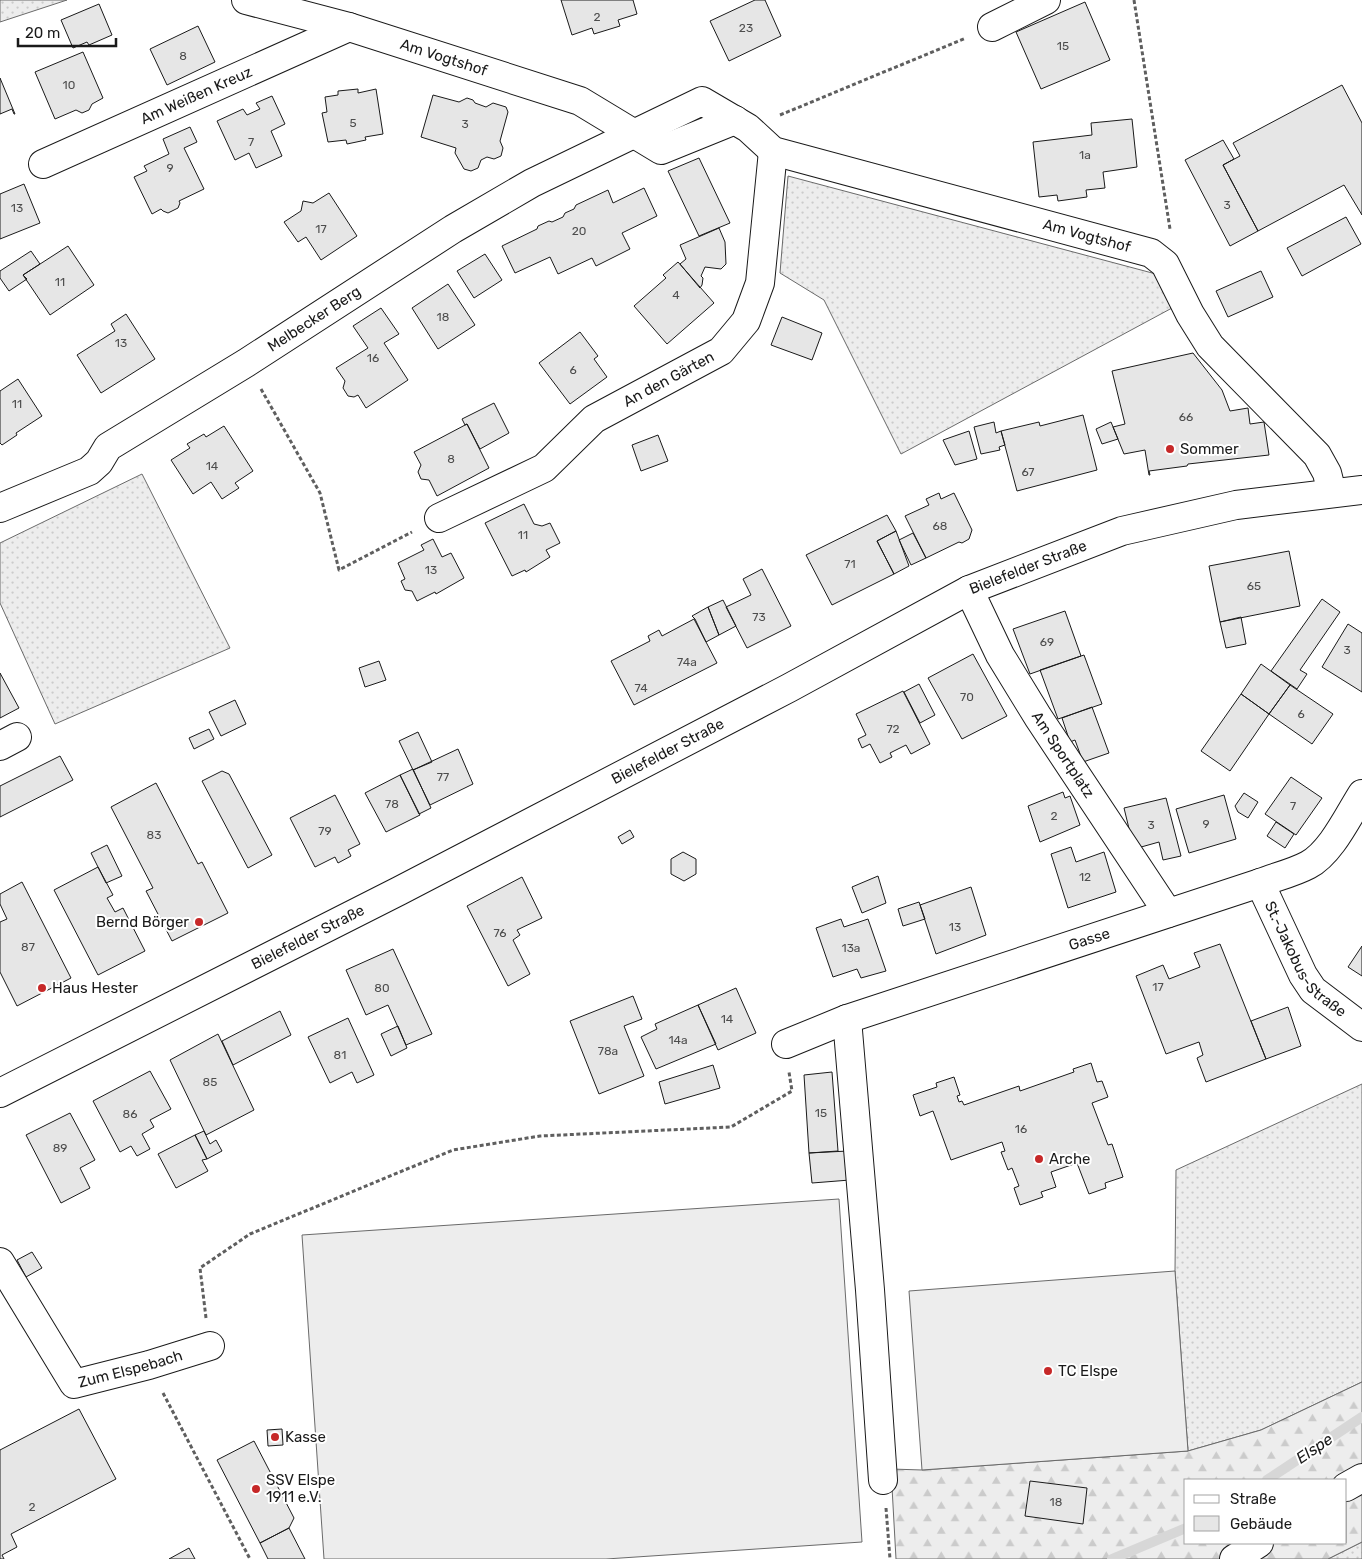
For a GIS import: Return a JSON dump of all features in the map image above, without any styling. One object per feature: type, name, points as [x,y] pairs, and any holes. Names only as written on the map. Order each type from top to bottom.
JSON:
[{"type":"street","name":"Am Vogtshof","points":[[246,0],[349,27],[580,101],[634,134],[702,101],[742,124],[773,151],[1151,253],[1165,264]]},
{"type":"street","points":[[992,27],[1046,0]]},
{"type":"street","name":"Am Weißen Kreuz","points":[[43,164],[349,27]]},
{"type":"street","name":"Melbecker Berg","points":[[0,508],[89,470],[99,462],[108,447],[246,363],[461,224],[532,183],[634,134]]},
{"type":"street","name":"An den Gärten","points":[[439,518],[544,468],[594,420],[721,351],[746,321],[760,283],[773,151]]},
{"type":"street","points":[[1165,264],[1190,314],[1210,346],[1317,455],[1327,473],[1332,493]]},
{"type":"street","name":"Bielefelder Straße","points":[[0,1093],[398,891],[789,688],[969,590],[1122,531],[1236,505],[1362,490]]},
{"type":"street","name":"Am Sportplatz","points":[[969,590],[1009,671],[1168,913]]},
{"type":"street","name":"Gasse","points":[[786,1044],[847,1019],[1260,883],[1308,865],[1320,856],[1333,840],[1362,794]]},
{"type":"street","name":"St.-Jakobus-Straße","points":[[1260,883],[1303,975],[1313,990],[1362,1027]]},
{"type":"street","points":[[847,1019],[870,1290],[883,1480]]},
{"type":"street","name":"Zum Elspebach","points":[[0,1262],[74,1384],[149,1365],[210,1346]]},
{"type":"street","points":[[1347,1486],[1362,1478]]},
{"type":"street","points":[[1234,1559],[1257,1544]]},
{"type":"path","points":[[1134,0],[1174,251],[1165,264]]},
{"type":"path","points":[[742,124],[992,27]]},
{"type":"path","points":[[246,363],[320,493],[340,570],[439,518]]},
{"type":"path","points":[[210,1346],[200,1268],[250,1234],[453,1150],[540,1136],[731,1127],[792,1091],[786,1044]]},
{"type":"path","points":[[149,1365],[250,1559]]},
{"type":"path","points":[[883,1480],[890,1559]]},
{"type":"green space","points":[[0,0],[67,0],[0,22]]},
{"type":"green space","points":[[788,176],[1156,274],[1172,308],[901,454],[824,300],[780,273]]},
{"type":"green space","points":[[142,474],[230,648],[55,724],[0,603],[0,543]]},
{"type":"green space","points":[[1362,1084],[1362,1382],[1261,1430],[1188,1451],[1175,1271],[1176,1170]]},
{"type":"green space","points":[[1362,1382],[1362,1542],[1328,1559],[896,1559],[891,1469],[922,1470],[1188,1451],[1261,1430]]},
{"type":"green space","points":[[1362,1542],[1362,1559],[1328,1559]]},
{"type":"shaded area","points":[[839,1199],[862,1542],[606,1559],[324,1559],[302,1235]]},
{"type":"shaded area","name":"TC Elspe","points":[[1175,1271],[1188,1451],[922,1470],[909,1291]]},
{"type":"building","points":[[561,0],[633,0],[637,14],[618,20],[620,26],[594,34],[592,28],[572,35]]},
{"type":"building","points":[[755,0],[765,0],[781,36],[729,61],[710,21]]},
{"type":"building","points":[[1085,2],[1110,60],[1041,89],[1016,32]]},
{"type":"building","points":[[99,4],[112,35],[89,45],[87,42],[73,48],[61,20]]},
{"type":"building","points":[[198,26],[215,62],[167,85],[150,49]]},
{"type":"building","points":[[83,52],[103,98],[92,104],[89,110],[82,113],[76,110],[55,119],[35,72]]},
{"type":"building","points":[[0,78],[15,114],[12,109],[0,114]]},
{"type":"building","points":[[1342,85],[1362,123],[1362,215],[1344,185],[1258,231],[1223,165],[1240,156],[1233,143]]},
{"type":"building","points":[[358,89],[358,93],[376,89],[383,134],[365,137],[366,140],[347,144],[346,140],[328,142],[322,113],[327,112],[325,97],[338,95],[338,91]]},
{"type":"building","points":[[433,95],[459,102],[467,98],[486,107],[493,103],[506,107],[508,112],[500,141],[503,148],[501,156],[494,159],[487,157],[481,160],[478,168],[471,171],[464,169],[455,153],[456,148],[421,137]]},
{"type":"building","points":[[272,96],[285,124],[271,131],[282,156],[256,168],[249,153],[235,160],[217,121],[243,109],[247,115],[260,109],[256,103]]},
{"type":"building","points":[[1132,119],[1137,167],[1103,172],[1105,188],[1086,190],[1087,197],[1058,201],[1057,195],[1039,197],[1033,142],[1092,135],[1091,123]]},
{"type":"building","points":[[190,127],[197,142],[184,148],[204,189],[179,201],[178,208],[168,213],[161,209],[152,214],[134,177],[147,171],[144,166],[169,154],[163,139]]},
{"type":"building","points":[[1223,140],[1234,159],[1223,165],[1258,231],[1230,246],[1185,160]]},
{"type":"building","points":[[699,158],[730,223],[699,236],[668,171]]},
{"type":"building","points":[[24,184],[40,223],[0,239],[0,194]]},
{"type":"building","points":[[644,188],[657,216],[622,233],[630,249],[596,266],[592,258],[558,274],[550,257],[515,273],[502,246],[537,229],[538,226],[563,217],[565,213],[574,209],[576,205],[608,190],[613,203]]},
{"type":"building","points":[[329,193],[357,236],[321,260],[306,237],[298,242],[284,222],[301,211],[303,201],[313,203]]},
{"type":"building","points":[[1346,217],[1361,244],[1302,276],[1287,248]]},
{"type":"building","points":[[719,228],[725,242],[726,264],[721,269],[705,267],[701,276],[703,278],[700,288],[680,264],[686,259],[680,245]]},
{"type":"building","points":[[68,246],[94,285],[50,315],[23,275]]},
{"type":"building","points":[[31,251],[40,264],[23,275],[27,279],[9,291],[0,278],[0,271]]},
{"type":"building","points":[[485,254],[502,280],[474,298],[457,271]]},
{"type":"building","points":[[678,262],[714,303],[667,344],[634,306],[666,278],[663,275]]},
{"type":"building","points":[[1261,271],[1273,297],[1228,317],[1216,291]]},
{"type":"building","points":[[448,284],[475,325],[438,349],[412,308]]},
{"type":"building","points":[[381,308],[399,334],[384,343],[408,380],[366,408],[358,395],[354,397],[348,396],[343,388],[345,381],[336,368],[368,348],[353,326]]},
{"type":"building","points":[[126,314],[155,359],[101,393],[77,355],[115,331],[111,324]]},
{"type":"building","points":[[782,317],[822,333],[812,360],[771,345]]},
{"type":"building","points":[[580,332],[598,356],[594,359],[607,377],[570,404],[539,363]]},
{"type":"building","points":[[1193,353],[1222,390],[1230,411],[1248,408],[1250,424],[1264,422],[1269,455],[1188,464],[1187,466],[1149,471],[1149,475],[1145,450],[1124,454],[1113,427],[1125,424],[1112,371]]},
{"type":"building","points":[[18,379],[42,416],[2,445],[0,443],[0,391]]},
{"type":"building","points":[[494,403],[509,433],[480,449],[467,424],[465,425],[462,419]]},
{"type":"building","points":[[1083,415],[1097,470],[1017,491],[1001,431],[1039,422],[1040,426]]},
{"type":"building","points":[[994,422],[996,433],[1001,431],[1005,445],[999,447],[1000,450],[981,454],[974,427]]},
{"type":"building","points":[[1111,422],[1118,439],[1102,444],[1096,429]]},
{"type":"building","points":[[467,424],[489,468],[437,496],[429,480],[421,479],[418,472],[421,465],[414,452]]},
{"type":"building","points":[[224,426],[253,471],[235,483],[239,488],[222,499],[211,482],[193,494],[171,460],[190,448],[187,444],[204,434],[206,437]]},
{"type":"building","points":[[969,431],[977,459],[955,465],[943,440]]},
{"type":"building","points":[[658,435],[668,461],[641,471],[632,445]]},
{"type":"building","points":[[939,493],[941,499],[954,493],[972,530],[969,539],[926,558],[905,516],[929,505],[926,499]]},
{"type":"building","points":[[524,504],[534,524],[542,526],[550,523],[560,543],[546,550],[550,557],[526,572],[525,570],[512,576],[485,523]]},
{"type":"building","points":[[887,515],[896,531],[877,541],[894,574],[832,605],[806,555]]},
{"type":"building","points":[[896,531],[909,566],[894,574],[877,541]]},
{"type":"building","points":[[913,533],[926,558],[911,565],[899,540]]},
{"type":"building","points":[[433,539],[442,557],[451,553],[464,578],[436,594],[435,592],[417,601],[412,591],[405,590],[401,581],[405,579],[398,563],[424,550],[421,545]]},
{"type":"building","points":[[1289,551],[1300,606],[1220,622],[1209,566]]},
{"type":"building","points":[[762,569],[791,626],[747,648],[726,607],[751,595],[743,579]]},
{"type":"building","points":[[1322,599],[1340,612],[1300,670],[1307,674],[1297,689],[1271,671]]},
{"type":"building","points":[[723,600],[736,626],[719,635],[708,607]]},
{"type":"building","points":[[708,607],[719,635],[706,642],[692,616]]},
{"type":"building","points":[[1065,611],[1081,656],[1030,674],[1013,629]]},
{"type":"building","points":[[1241,617],[1246,644],[1226,648],[1220,622]]},
{"type":"building","points":[[694,619],[717,663],[634,705],[611,661],[650,641],[648,636],[659,630],[662,636]]},
{"type":"building","points":[[1348,624],[1362,633],[1362,692],[1322,667]]},
{"type":"building","points":[[973,654],[1007,716],[962,739],[928,678]]},
{"type":"building","points":[[1084,655],[1102,704],[1058,719],[1040,670]]},
{"type":"building","points":[[379,661],[386,680],[365,687],[359,668]]},
{"type":"building","points":[[1261,664],[1290,685],[1269,714],[1241,694]]},
{"type":"building","points":[[0,673],[19,708],[0,718]]},
{"type":"building","points":[[919,684],[935,715],[920,723],[904,692]]},
{"type":"building","points":[[1290,685],[1333,714],[1312,744],[1269,714]]},
{"type":"building","points":[[903,691],[930,744],[911,754],[906,745],[890,753],[892,757],[880,763],[870,744],[862,748],[858,739],[866,735],[856,714]]},
{"type":"building","points":[[1241,694],[1269,714],[1230,771],[1201,751]]},
{"type":"building","points":[[235,700],[246,724],[221,736],[209,712]]},
{"type":"building","points":[[1092,707],[1109,753],[1083,762],[1075,740],[1070,742],[1062,718]]},
{"type":"building","points":[[209,729],[214,739],[194,749],[189,738]]},
{"type":"building","points":[[418,732],[432,762],[413,770],[399,741]]},
{"type":"building","points":[[458,749],[473,784],[430,805],[413,770]]},
{"type":"building","points":[[60,756],[73,780],[0,817],[0,786]]},
{"type":"building","points":[[413,769],[431,808],[419,814],[400,775]]},
{"type":"building","points":[[222,771],[229,774],[272,855],[248,868],[202,781]]},
{"type":"building","points":[[400,775],[420,815],[386,832],[365,793]]},
{"type":"building","points":[[1291,777],[1322,798],[1296,835],[1265,814]]},
{"type":"building","points":[[156,783],[198,864],[202,862],[228,913],[172,941],[146,891],[153,888],[111,807]]},
{"type":"building","points":[[1063,792],[1065,798],[1070,796],[1080,825],[1040,842],[1028,806]]},
{"type":"building","points":[[1244,793],[1258,802],[1248,818],[1238,812],[1235,806]]},
{"type":"building","points":[[335,795],[360,844],[348,850],[351,856],[338,863],[335,857],[315,867],[290,818]]},
{"type":"building","points":[[1224,795],[1236,839],[1189,853],[1176,809]]},
{"type":"building","points":[[1166,798],[1181,856],[1163,860],[1159,842],[1134,849],[1124,808]]},
{"type":"building","points":[[1276,822],[1294,834],[1285,848],[1267,836]]},
{"type":"building","points":[[630,830],[634,837],[622,844],[618,837]]},
{"type":"building","points":[[107,845],[122,876],[106,883],[91,853]]},
{"type":"building","points":[[1071,847],[1076,862],[1104,852],[1116,892],[1068,908],[1051,854]]},
{"type":"building","points":[[683,852],[696,859],[696,874],[684,881],[671,874],[671,859]]},
{"type":"building","points":[[98,867],[113,895],[107,898],[115,912],[123,908],[145,951],[98,975],[54,890]]},
{"type":"building","points":[[878,876],[886,903],[862,913],[852,887]]},
{"type":"building","points":[[522,877],[542,918],[517,930],[520,935],[513,940],[530,974],[508,986],[467,906]]},
{"type":"building","points":[[22,882],[71,978],[17,1006],[0,972],[0,922],[7,919],[0,904],[0,894]]},
{"type":"building","points":[[971,887],[986,935],[936,954],[920,905]]},
{"type":"building","points":[[919,902],[925,919],[903,926],[898,909]]},
{"type":"building","points":[[841,919],[844,927],[868,919],[886,971],[861,978],[857,969],[833,977],[816,928]]},
{"type":"building","points":[[1220,944],[1266,1059],[1206,1082],[1197,1058],[1203,1055],[1199,1042],[1166,1054],[1136,976],[1163,965],[1169,979],[1200,967],[1194,953]]},
{"type":"building","points":[[1362,946],[1362,976],[1348,967]]},
{"type":"building","points":[[393,949],[432,1034],[406,1045],[388,1005],[366,1015],[346,970]]},
{"type":"building","points":[[736,988],[756,1033],[718,1050],[698,1005]]},
{"type":"building","points":[[633,996],[642,1019],[624,1026],[644,1076],[599,1094],[570,1021]]},
{"type":"building","points":[[698,1005],[716,1044],[656,1069],[641,1037],[657,1029],[655,1024]]},
{"type":"building","points":[[1288,1007],[1301,1046],[1266,1059],[1251,1021]]},
{"type":"building","points":[[280,1011],[291,1035],[233,1065],[222,1041]]},
{"type":"building","points":[[348,1018],[374,1075],[357,1083],[352,1072],[330,1083],[308,1037]]},
{"type":"building","points":[[398,1026],[407,1048],[391,1056],[381,1034]]},
{"type":"building","points":[[218,1034],[254,1110],[206,1135],[170,1060]]},
{"type":"building","points":[[1091,1063],[1097,1082],[1102,1081],[1108,1097],[1092,1103],[1108,1145],[1112,1144],[1123,1177],[1105,1183],[1106,1188],[1089,1194],[1077,1163],[1051,1172],[1056,1187],[1041,1192],[1043,1197],[1020,1205],[1014,1188],[1019,1186],[1012,1168],[1008,1170],[1001,1152],[1005,1151],[1002,1142],[951,1160],[933,1111],[920,1116],[913,1095],[937,1087],[936,1083],[954,1077],[960,1095],[957,1096],[959,1102],[962,1101],[964,1105],[1019,1086],[1020,1091],[1074,1072],[1073,1069]]},
{"type":"building","points":[[713,1065],[720,1088],[665,1104],[659,1082]]},
{"type":"building","points":[[150,1071],[171,1109],[150,1120],[154,1127],[142,1134],[150,1149],[137,1156],[131,1146],[120,1152],[93,1101]]},
{"type":"building","points":[[832,1072],[838,1151],[809,1153],[804,1075]]},
{"type":"building","points":[[70,1113],[95,1160],[80,1168],[90,1188],[61,1203],[26,1135]]},
{"type":"building","points":[[204,1131],[210,1144],[216,1140],[222,1151],[207,1159],[195,1135]]},
{"type":"building","points":[[195,1135],[207,1159],[202,1160],[208,1171],[176,1188],[158,1154]]},
{"type":"building","points":[[848,1151],[850,1180],[812,1183],[809,1153]]},
{"type":"building","points":[[32,1252],[42,1268],[26,1277],[17,1260]]},
{"type":"building","points":[[79,1409],[116,1479],[11,1534],[17,1547],[2,1555],[4,1559],[0,1559],[0,1450]]},
{"type":"building","name":"Kasse","points":[[282,1429],[283,1445],[268,1446],[267,1430]]},
{"type":"building","name":"SSV Elspe 1911 e.V.","points":[[254,1441],[294,1518],[289,1528],[260,1543],[217,1460]]},
{"type":"building","points":[[1030,1481],[1087,1488],[1083,1524],[1025,1516]]},
{"type":"building","points":[[289,1528],[305,1559],[268,1559],[260,1543]]},
{"type":"building","points":[[189,1548],[195,1559],[169,1559]]},
{"type":"waterway","name":"Elspe","points":[[1269,1479],[1362,1417]]},
{"type":"waterway","name":"Elspe","points":[[1112,1559],[1184,1529]]},
{"type":"place","name":"Sommer","points":[[1170,449]]},
{"type":"place","name":"Bernd Börger","points":[[199,922]]},
{"type":"place","name":"Haus Hester","points":[[42,988]]},
{"type":"place","name":"Arche","points":[[1039,1159]]},
{"type":"place","name":"TC Elspe","points":[[1048,1371]]},
{"type":"place","name":"Kasse","points":[[275,1437]]},
{"type":"place","name":"SSV Elspe 1911 e.V.","points":[[256,1489]]}]
